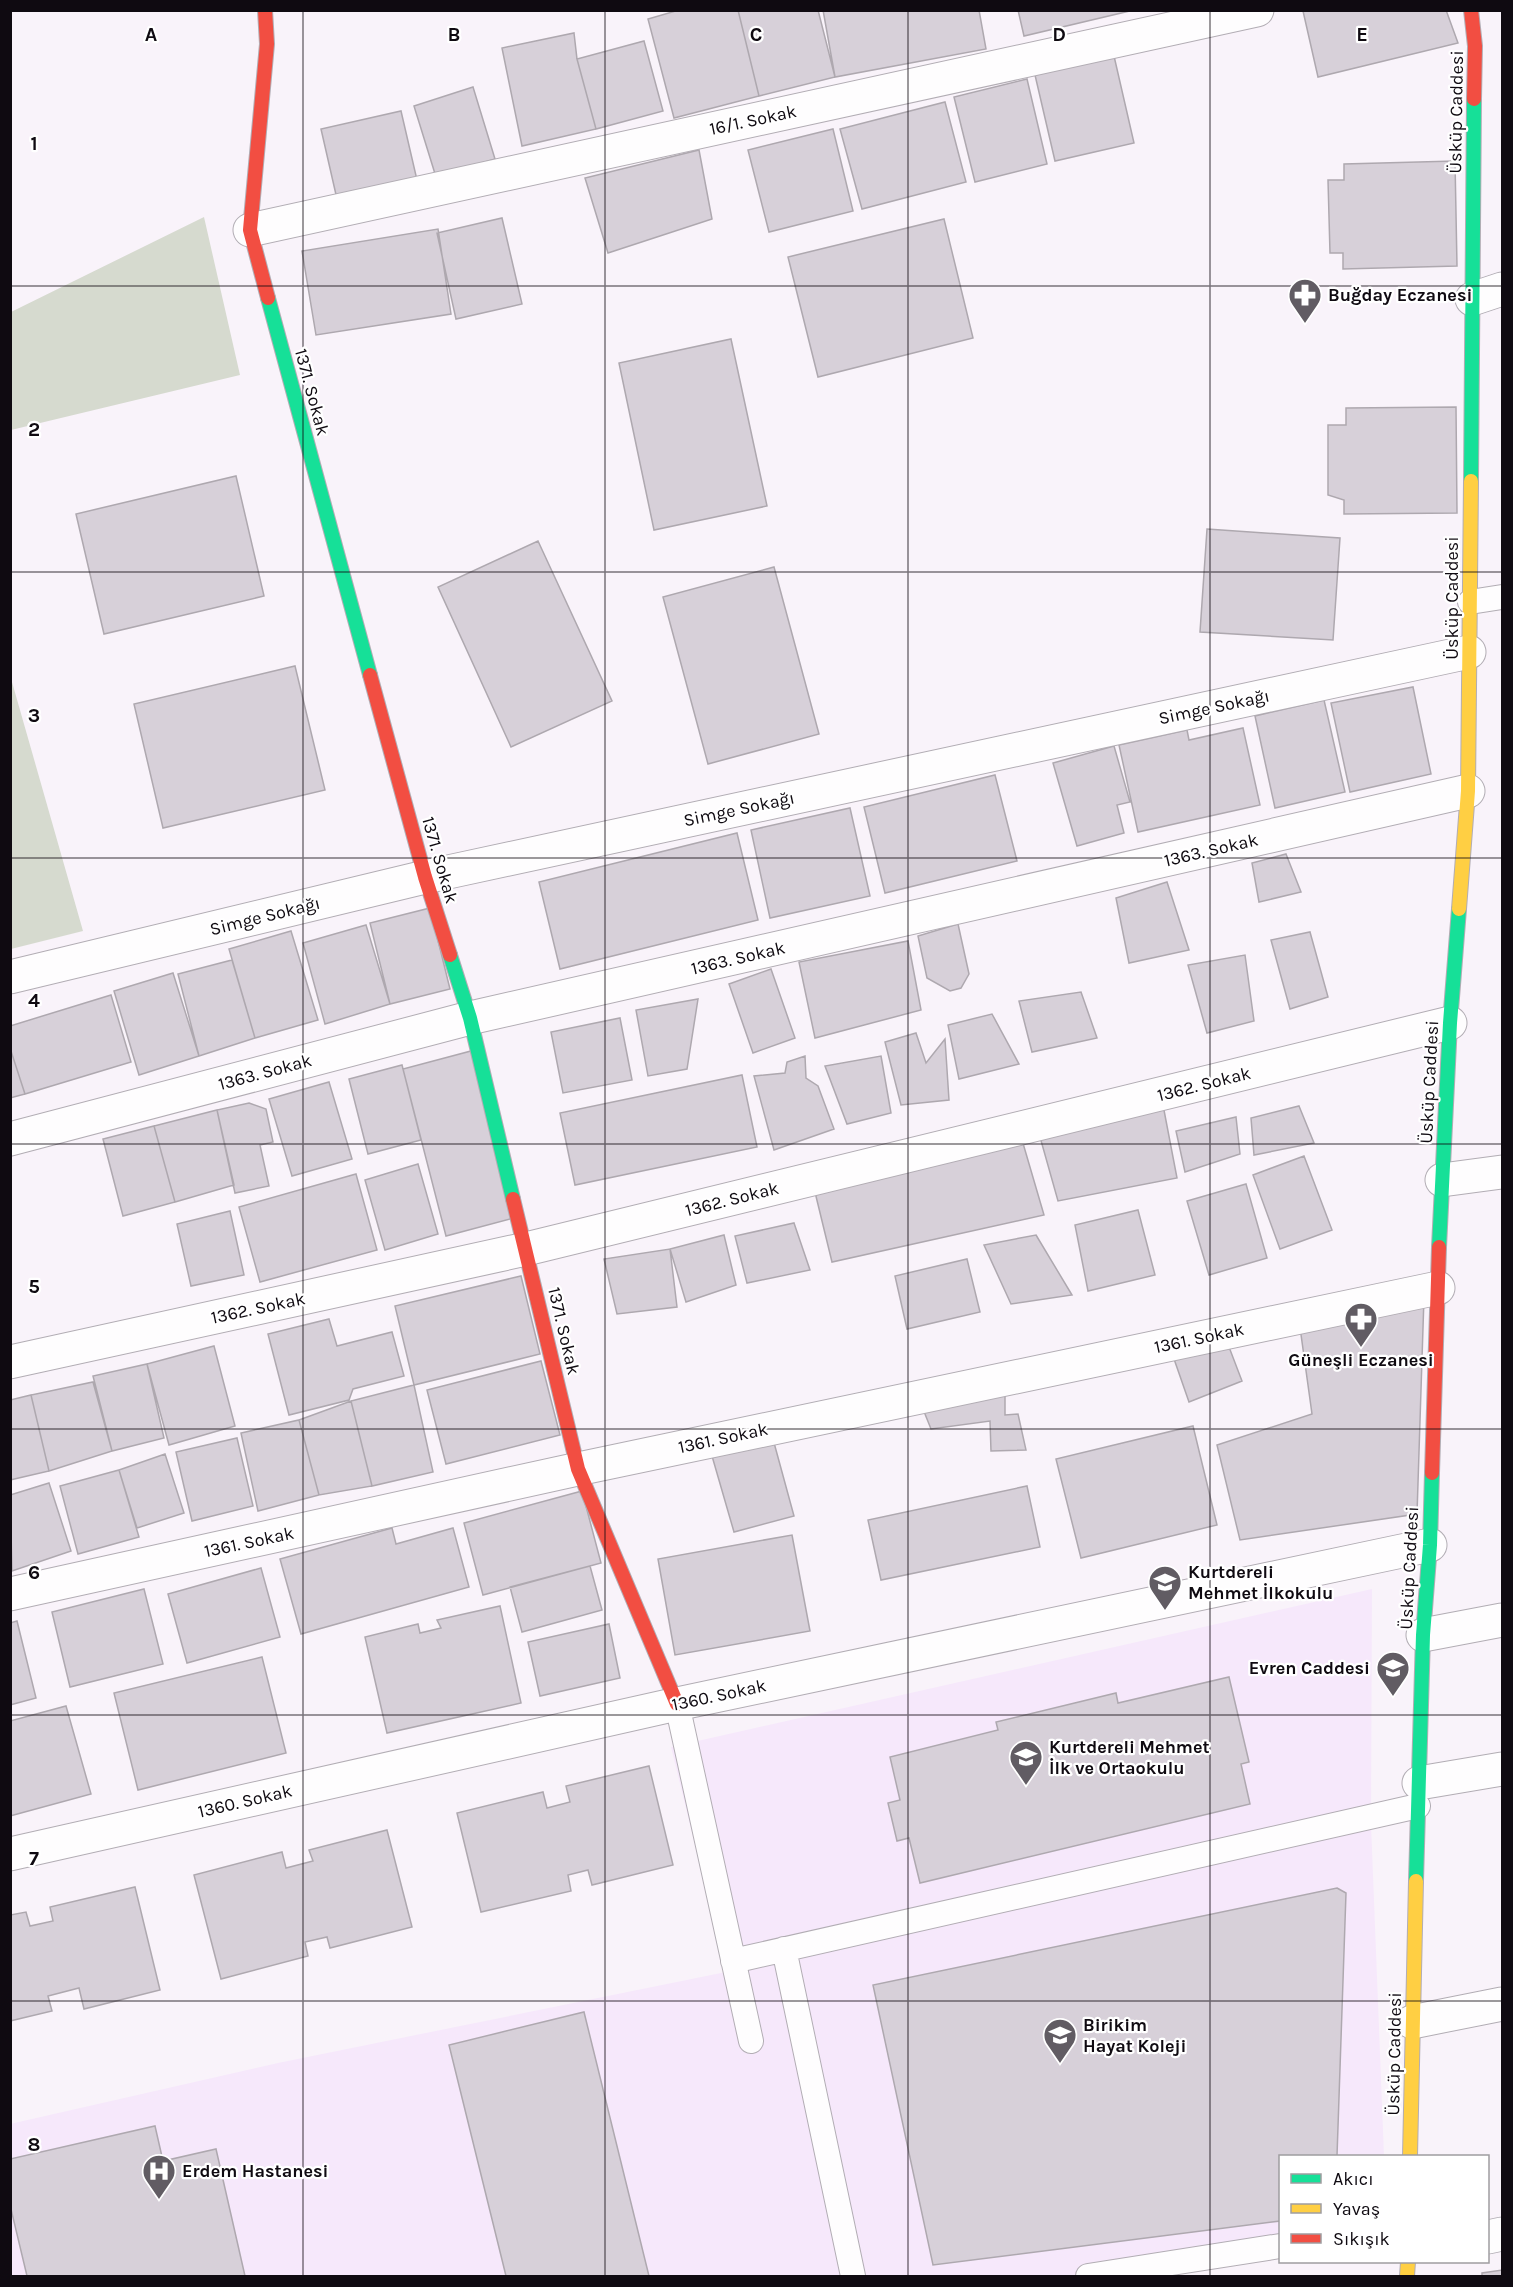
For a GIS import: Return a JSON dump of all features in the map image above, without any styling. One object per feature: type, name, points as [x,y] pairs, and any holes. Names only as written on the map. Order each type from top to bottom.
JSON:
[{"type":"street","name":"1371. Sokak","points":[[265,10],[267,44],[250,230],[425,877],[470,1018],[578,1469],[677,1704]]},
{"type":"street","name":"16/1. Sokak","points":[[250,230],[1257,10]]},
{"type":"street","name":"Üsküp Caddesi","points":[[1410,2155],[1424,1635],[1430,1545],[1442,1180],[1450,1023],[1468,791],[1475,46],[1471,10]]},
{"type":"street","points":[[1472,299],[1503,289]]},
{"type":"street","name":"Simge Sokağı","points":[[10,977],[425,877],[1469,652]]},
{"type":"street","name":"1363. Sokak","points":[[10,1139],[470,1018],[1468,791]]},
{"type":"street","name":"1362. Sokak","points":[[10,1362],[526,1249],[1450,1023]]},
{"type":"street","points":[[1442,1180],[1503,1172]]},
{"type":"street","name":"1361. Sokak","points":[[10,1594],[578,1469],[1438,1288]]},
{"type":"street","name":"1360. Sokak","points":[[10,1854],[677,1704],[1430,1545]]},
{"type":"street","points":[[1424,1635],[1503,1620]]},
{"type":"street","points":[[1419,1795],[1503,1769]]},
{"type":"street","points":[[1412,2022],[1503,2004]]},
{"type":"lane","points":[[1470,602],[1503,597]]},
{"type":"lane","points":[[677,1704],[751,2040]]},
{"type":"lane","points":[[733,1961],[1419,1795]]},
{"type":"lane","points":[[784,1949],[853,2277]]},
{"type":"lane","points":[[1088,2277],[1279,2246]]},
{"type":"shaded area","points":[[204,217],[240,375],[11,430],[11,312]]},
{"type":"shaded area","points":[[10,675],[83,931],[11,949],[10,949]]},
{"type":"shaded area","points":[[1372,1589],[1371,1824],[1384,2155],[1279,2155],[1279,2252],[1140,2276],[11,2276],[10,2124],[278,2063],[726,1972],[671,1747]]},
{"type":"building","points":[[679,10],[738,10],[759,96],[674,118],[648,19]]},
{"type":"building","points":[[738,10],[818,10],[835,77],[759,96]]},
{"type":"building","points":[[823,10],[979,10],[986,49],[835,77]]},
{"type":"building","points":[[1018,10],[1134,10],[1024,36]]},
{"type":"building","points":[[1446,10],[1458,43],[1318,77],[1303,11]]},
{"type":"building","points":[[574,33],[577,59],[596,129],[522,146],[502,48]]},
{"type":"building","points":[[644,41],[663,111],[596,129],[577,59]]},
{"type":"building","points":[[1114,56],[1134,143],[1055,161],[1035,75]]},
{"type":"building","points":[[1027,79],[1047,164],[975,182],[954,97]]},
{"type":"building","points":[[473,87],[495,159],[436,177],[414,106]]},
{"type":"building","points":[[945,102],[966,182],[862,209],[840,129]]},
{"type":"building","points":[[401,111],[417,180],[337,199],[321,129]]},
{"type":"building","points":[[833,129],[853,211],[769,232],[748,150]]},
{"type":"building","points":[[699,150],[712,219],[608,253],[585,178]]},
{"type":"building","points":[[1455,161],[1457,266],[1343,269],[1343,253],[1330,253],[1328,180],[1344,180],[1344,164]]},
{"type":"building","points":[[502,218],[522,304],[456,319],[437,233]]},
{"type":"building","points":[[944,219],[973,338],[818,377],[788,257]]},
{"type":"building","points":[[438,229],[451,314],[316,335],[302,251]]},
{"type":"building","points":[[731,339],[767,506],[654,530],[619,363]]},
{"type":"building","points":[[1456,407],[1457,513],[1344,514],[1344,500],[1328,495],[1328,425],[1346,425],[1346,408]]},
{"type":"building","points":[[236,476],[264,596],[104,634],[76,514]]},
{"type":"building","points":[[1207,529],[1340,538],[1333,640],[1200,632]]},
{"type":"building","points":[[538,541],[612,701],[511,747],[438,587]]},
{"type":"building","points":[[774,567],[819,734],[708,764],[663,597]]},
{"type":"building","points":[[295,666],[325,790],[163,828],[134,704]]},
{"type":"building","points":[[1413,687],[1431,774],[1350,792],[1331,703]]},
{"type":"building","points":[[1324,700],[1345,792],[1275,808],[1255,716]]},
{"type":"building","points":[[1243,728],[1260,805],[1138,832],[1119,745],[1187,730],[1189,740]]},
{"type":"building","points":[[1114,746],[1130,802],[1117,805],[1124,833],[1077,846],[1053,763]]},
{"type":"building","points":[[995,775],[1017,861],[885,893],[864,807]]},
{"type":"building","points":[[850,808],[870,896],[770,918],[751,830]]},
{"type":"building","points":[[737,833],[758,920],[560,969],[539,882]]},
{"type":"building","points":[[1286,854],[1301,892],[1259,902],[1252,863]]},
{"type":"building","points":[[1167,882],[1189,950],[1129,963],[1116,898]]},
{"type":"building","points":[[430,908],[450,989],[390,1004],[370,923]]},
{"type":"building","points":[[958,924],[969,974],[961,988],[950,991],[927,978],[918,936]]},
{"type":"building","points":[[366,925],[390,1004],[325,1024],[303,943]]},
{"type":"building","points":[[291,931],[318,1020],[255,1038],[229,949]]},
{"type":"building","points":[[1310,932],[1328,997],[1290,1009],[1271,940]]},
{"type":"building","points":[[908,941],[921,1010],[815,1038],[799,962]]},
{"type":"building","points":[[1245,955],[1254,1021],[1207,1033],[1188,965]]},
{"type":"building","points":[[232,960],[255,1038],[199,1056],[178,974]]},
{"type":"building","points":[[771,969],[795,1038],[753,1053],[729,984]]},
{"type":"building","points":[[173,973],[199,1056],[139,1075],[114,991]]},
{"type":"building","points":[[1081,992],[1097,1038],[1032,1052],[1019,1001]]},
{"type":"building","points":[[111,995],[131,1062],[25,1094],[10,1048],[10,1026]]},
{"type":"building","points":[[698,999],[687,1069],[648,1076],[636,1010]]},
{"type":"building","points":[[992,1014],[1019,1064],[959,1079],[948,1025]]},
{"type":"building","points":[[620,1018],[632,1080],[563,1093],[551,1032]]},
{"type":"building","points":[[916,1033],[926,1063],[945,1039],[949,1100],[901,1105],[885,1042]]},
{"type":"building","points":[[10,1048],[25,1094],[10,1098]]},
{"type":"building","points":[[471,1051],[514,1218],[446,1236],[403,1069]]},
{"type":"building","points":[[805,1056],[806,1078],[818,1086],[834,1129],[774,1150],[754,1076],[785,1073],[787,1062]]},
{"type":"building","points":[[881,1056],[891,1113],[847,1124],[825,1066]]},
{"type":"building","points":[[402,1065],[421,1140],[368,1154],[349,1079]]},
{"type":"building","points":[[742,1075],[757,1147],[575,1185],[560,1113]]},
{"type":"building","points":[[329,1082],[352,1159],[292,1176],[269,1099]]},
{"type":"building","points":[[249,1103],[266,1109],[273,1142],[260,1145],[269,1186],[235,1193],[217,1110]]},
{"type":"building","points":[[1163,1105],[1177,1178],[1058,1201],[1040,1137]]},
{"type":"building","points":[[1299,1106],[1314,1143],[1254,1155],[1251,1118]]},
{"type":"building","points":[[217,1110],[234,1185],[175,1202],[154,1126]]},
{"type":"building","points":[[1236,1117],[1240,1154],[1185,1172],[1176,1131]]},
{"type":"building","points":[[154,1126],[175,1202],[123,1216],[103,1139]]},
{"type":"building","points":[[1020,1133],[1044,1215],[832,1262],[813,1184]]},
{"type":"building","points":[[1304,1156],[1332,1230],[1280,1249],[1253,1175]]},
{"type":"building","points":[[418,1164],[438,1234],[385,1250],[365,1180]]},
{"type":"building","points":[[356,1174],[377,1250],[260,1282],[239,1207]]},
{"type":"building","points":[[1246,1184],[1267,1258],[1209,1275],[1187,1201]]},
{"type":"building","points":[[1138,1210],[1155,1275],[1088,1291],[1075,1225]]},
{"type":"building","points":[[230,1211],[244,1275],[191,1286],[177,1224]]},
{"type":"building","points":[[794,1223],[810,1270],[747,1283],[735,1236]]},
{"type":"building","points":[[724,1235],[736,1285],[686,1302],[670,1249]]},
{"type":"building","points":[[1036,1235],[1072,1295],[1011,1304],[984,1245]]},
{"type":"building","points":[[670,1249],[677,1307],[617,1314],[604,1259]]},
{"type":"building","points":[[967,1259],[980,1312],[907,1329],[895,1276]]},
{"type":"building","points":[[521,1276],[540,1354],[414,1385],[395,1306]]},
{"type":"building","points":[[1424,1297],[1417,1514],[1240,1540],[1217,1445],[1312,1414],[1299,1320]]},
{"type":"building","points":[[329,1319],[337,1346],[392,1332],[404,1376],[353,1389],[349,1400],[289,1415],[268,1334]]},
{"type":"building","points":[[214,1346],[235,1426],[169,1445],[147,1364]]},
{"type":"building","points":[[1229,1347],[1242,1381],[1189,1402],[1173,1356]]},
{"type":"building","points":[[541,1361],[560,1435],[446,1464],[427,1390]]},
{"type":"building","points":[[147,1364],[164,1438],[112,1451],[93,1376]]},
{"type":"building","points":[[93,1382],[112,1451],[49,1471],[31,1395]]},
{"type":"building","points":[[414,1385],[433,1472],[372,1486],[351,1401]]},
{"type":"building","points":[[1005,1391],[1005,1415],[1018,1414],[1026,1450],[991,1451],[990,1421],[931,1429],[923,1409]]},
{"type":"building","points":[[31,1395],[49,1471],[10,1480],[10,1400]]},
{"type":"building","points":[[351,1401],[372,1486],[319,1495],[299,1420]]},
{"type":"building","points":[[299,1420],[319,1495],[258,1511],[241,1433]]},
{"type":"building","points":[[1193,1426],[1217,1525],[1081,1558],[1056,1459]]},
{"type":"building","points":[[237,1438],[253,1506],[192,1521],[176,1452]]},
{"type":"building","points":[[773,1439],[794,1516],[734,1532],[712,1456]]},
{"type":"building","points":[[165,1454],[184,1513],[137,1528],[119,1470]]},
{"type":"building","points":[[119,1470],[139,1537],[78,1554],[60,1486]]},
{"type":"building","points":[[49,1483],[71,1551],[12,1571],[10,1495]]},
{"type":"building","points":[[1027,1486],[1040,1547],[881,1580],[868,1520]]},
{"type":"building","points":[[582,1491],[601,1563],[483,1595],[464,1523]]},
{"type":"building","points":[[392,1528],[396,1544],[453,1528],[469,1587],[301,1634],[280,1559]]},
{"type":"building","points":[[792,1535],[810,1631],[675,1655],[658,1559]]},
{"type":"building","points":[[590,1566],[602,1610],[522,1632],[510,1587]]},
{"type":"building","points":[[261,1568],[280,1637],[187,1663],[168,1594]]},
{"type":"building","points":[[144,1589],[163,1664],[70,1687],[52,1612]]},
{"type":"building","points":[[500,1606],[521,1703],[387,1733],[365,1637],[418,1624],[420,1633],[441,1628],[437,1620]]},
{"type":"building","points":[[17,1621],[36,1698],[10,1705],[10,1623]]},
{"type":"building","points":[[609,1624],[620,1678],[540,1696],[528,1642]]},
{"type":"building","points":[[262,1657],[286,1753],[138,1790],[114,1693]]},
{"type":"building","points":[[1229,1677],[1249,1762],[1241,1764],[1250,1804],[920,1883],[909,1838],[897,1841],[888,1803],[900,1800],[890,1757],[998,1730],[996,1722],[1116,1693],[1118,1703]]},
{"type":"building","points":[[66,1706],[91,1794],[10,1816],[10,1721]]},
{"type":"building","points":[[649,1766],[673,1865],[592,1885],[588,1870],[568,1875],[571,1891],[481,1912],[457,1813],[543,1792],[547,1808],[570,1802],[566,1786]]},
{"type":"building","points":[[387,1830],[412,1927],[330,1948],[327,1937],[305,1942],[308,1956],[221,1979],[194,1875],[282,1852],[286,1868],[313,1861],[309,1850]]},
{"type":"building","points":[[135,1887],[160,1990],[84,2009],[79,1988],[48,1996],[52,2011],[10,2021],[10,1915],[26,1912],[30,1926],[53,1921],[50,1907]]},
{"type":"building","points":[[1337,1888],[1346,1893],[1337,2155],[1279,2155],[1279,2221],[933,2265],[873,1985]]},
{"type":"building","points":[[584,2012],[649,2276],[506,2276],[449,2045]]},
{"type":"building","points":[[155,2126],[163,2161],[216,2149],[245,2276],[27,2276],[10,2205],[10,2159]]},
{"type":"building","points":[[1502,2270],[1502,2276],[1482,2276],[1482,2273]]},
{"type":"traffic: fast","points":[[1471,481],[1474,99]]},
{"type":"traffic: fast","points":[[268,298],[370,675]]},
{"type":"traffic: fast","points":[[1439,1247],[1450,1023],[1459,909]]},
{"type":"traffic: fast","points":[[450,955],[470,1018],[513,1199]]},
{"type":"traffic: fast","points":[[1416,1881],[1423,1635],[1430,1545],[1432,1473]]},
{"type":"traffic: slow","points":[[1459,909],[1468,791],[1471,481]]},
{"type":"traffic: slow","points":[[1410,2155],[1416,1881]]},
{"type":"traffic: slow","points":[[1407,2276],[1408,2263]]},
{"type":"traffic: jam","points":[[265,10],[267,44],[250,230],[268,298]]},
{"type":"traffic: jam","points":[[1471,10],[1475,46],[1474,99]]},
{"type":"traffic: jam","points":[[370,675],[425,877],[450,955]]},
{"type":"traffic: jam","points":[[513,1199],[578,1469],[677,1704]]},
{"type":"traffic: jam","points":[[1432,1473],[1439,1247]]},
{"type":"place","name":"Buğday Eczanesi","points":[[1305,324]]},
{"type":"place","name":"Güneşli Eczanesi","points":[[1361,1348]]},
{"type":"place","name":"Kurtdereli Mehmet İlkokulu","points":[[1165,1611]]},
{"type":"place","name":"Evren Caddesi","points":[[1393,1697]]},
{"type":"place","name":"Kurtdereli Mehmet İlk ve Ortaokulu","points":[[1026,1786]]},
{"type":"place","name":"Birikim Hayat Koleji","points":[[1060,2064]]},
{"type":"place","name":"Erdem Hastanesi","points":[[159,2200]]}]
